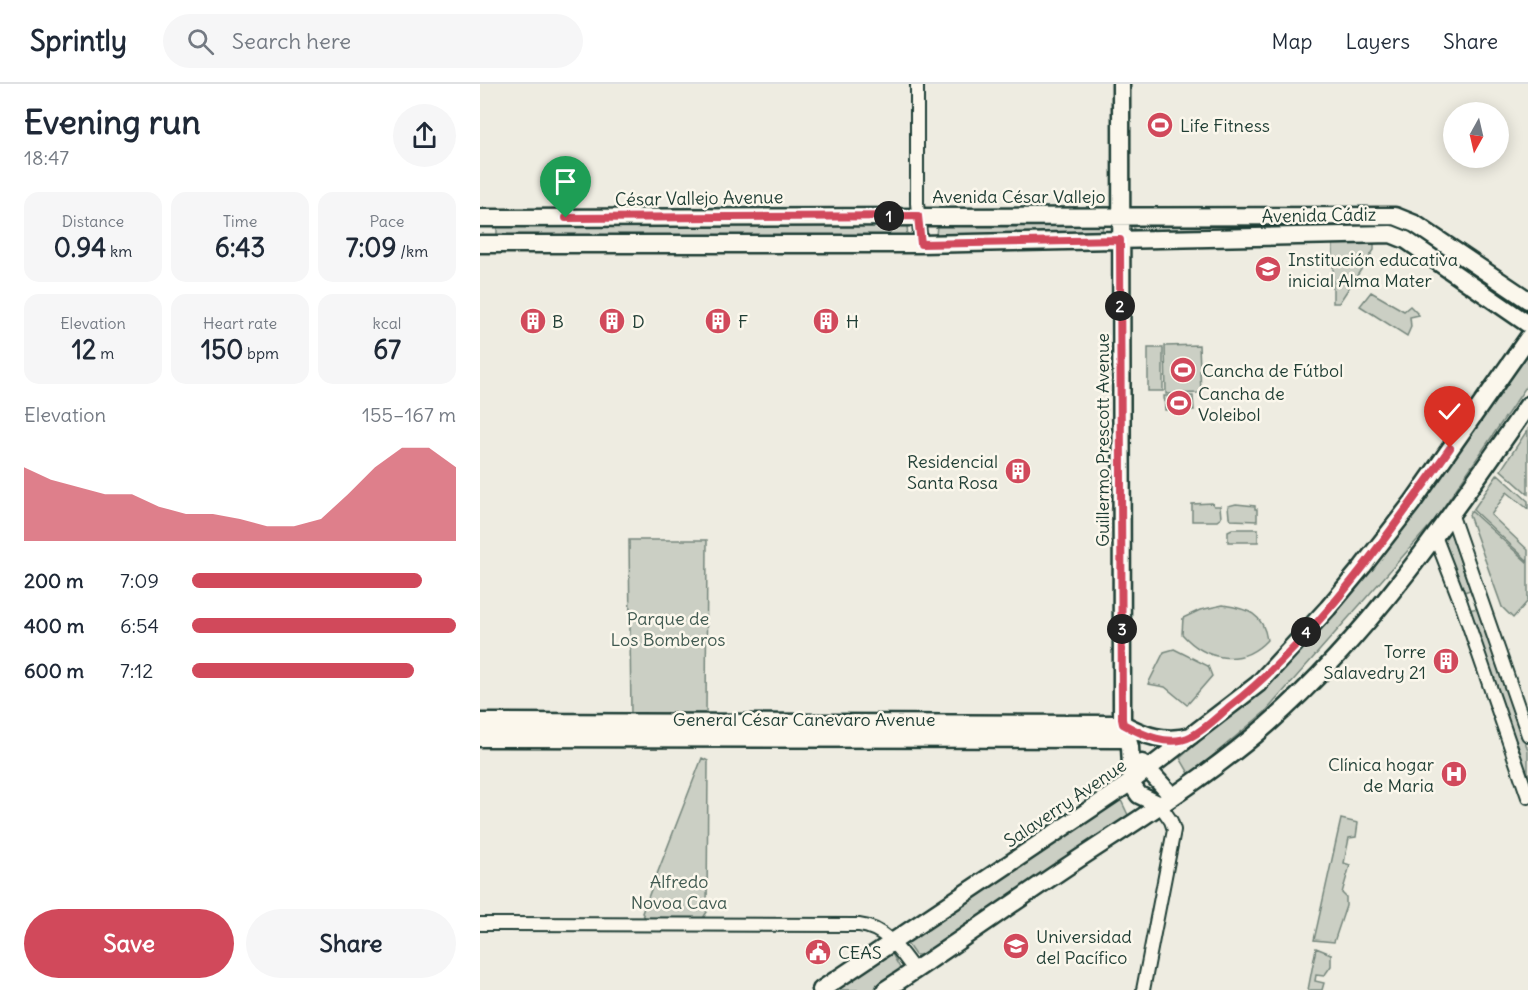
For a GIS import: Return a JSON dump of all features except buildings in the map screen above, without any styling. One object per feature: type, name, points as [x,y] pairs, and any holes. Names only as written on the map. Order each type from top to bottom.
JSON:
[{"type":"main road","name":"Guillermo Prescott Avenue","points":[[1121,84],[1120,240],[1125,731],[1131,758]]},
{"type":"main road","name":"Avenida César Vallejo","points":[[918,216],[1121,216]]},
{"type":"main road","name":"César Vallejo Avenue","points":[[480,218],[918,216]]},
{"type":"main road","name":"Avenida Cádiz","points":[[1121,216],[1400,217],[1415,224],[1528,300]]},
{"type":"main road","name":"Avenida Cádiz","points":[[1120,240],[1391,234],[1411,244],[1528,324]]},
{"type":"main road","points":[[480,244],[921,244],[1120,240]]},
{"type":"main road","name":"Salaverry Avenue","points":[[821,990],[1150,769],[1258,684],[1328,608],[1412,503],[1528,338]]},
{"type":"main road","points":[[885,990],[1224,759],[1296,698],[1330,663],[1452,516],[1528,405]]},
{"type":"main road","name":"General César Canevaro Avenue","points":[[480,722],[1125,731]]},
{"type":"main road","points":[[1125,731],[1161,740],[1192,736]]},
{"type":"main road","name":"General César Canevaro Avenue","points":[[480,738],[1125,731]]},
{"type":"main road","points":[[1131,758],[1150,769],[1166,800]]},
{"type":"main road","points":[[1131,758],[1131,782],[1139,795],[1166,800]]},
{"type":"street","points":[[917,84],[918,216],[921,244]]},
{"type":"street","points":[[1452,516],[1528,735]]},
{"type":"street","points":[[1435,536],[1461,603],[1528,797]]},
{"type":"street","points":[[1461,603],[1479,597]]},
{"type":"street","points":[[1143,990],[1174,831],[1166,800]]},
{"type":"street","points":[[480,924],[859,925],[873,927],[892,942],[915,971]]},
{"type":"green space","points":[[1316,221],[1317,230],[1134,230],[1133,223]]},
{"type":"green space","points":[[1331,221],[1392,222],[1410,229],[1528,309],[1528,319],[1408,235],[1332,229]]},
{"type":"green space","points":[[1102,224],[1103,233],[936,236],[937,225]]},
{"type":"green space","points":[[497,225],[907,226],[908,238],[497,236]]},
{"type":"green space","points":[[1333,242],[1374,243],[1374,250],[1339,303],[1333,303]]},
{"type":"green space","points":[[1371,292],[1404,311],[1410,306],[1419,315],[1410,317],[1411,327],[1407,336],[1360,306]]},
{"type":"green space","name":"Cancha de Fútbol","points":[[1199,345],[1201,393],[1166,394],[1165,346]]},
{"type":"green space","points":[[1148,348],[1163,348],[1163,391],[1148,391]]},
{"type":"green space","points":[[1528,351],[1528,384],[1434,521],[1266,711],[1190,775],[1180,758],[1256,691]]},
{"type":"green space","name":"Cancha de Voleibol","points":[[1164,396],[1193,396],[1194,410],[1165,410]]},
{"type":"green space","points":[[1528,429],[1528,494],[1501,470]]},
{"type":"green space","points":[[1498,474],[1528,501],[1528,509],[1507,492],[1491,515],[1528,550],[1528,561],[1473,510]]},
{"type":"green space","points":[[1212,503],[1214,506],[1220,506],[1221,518],[1217,521],[1192,521],[1192,504]]},
{"type":"green space","points":[[1236,504],[1255,506],[1257,521],[1231,520],[1228,506]]},
{"type":"green space","points":[[1471,511],[1528,563],[1528,601],[1513,618],[1502,607],[1469,515]]},
{"type":"green space","points":[[1258,529],[1258,542],[1228,542],[1228,531]]},
{"type":"green space","points":[[1450,531],[1470,590],[1461,593],[1443,540]]},
{"type":"green space","name":"Parque de Los Bomberos","points":[[629,540],[707,540],[706,717],[631,716]]},
{"type":"green space","points":[[1223,605],[1240,608],[1253,614],[1262,624],[1267,640],[1246,655],[1223,657],[1201,650],[1182,634],[1183,618],[1200,610]]},
{"type":"green space","points":[[1478,608],[1528,750],[1528,781],[1468,610]]},
{"type":"green space","points":[[1174,649],[1208,666],[1212,676],[1187,705],[1165,687],[1148,684],[1164,652]]},
{"type":"green space","name":"Alfredo Novoa Cava","points":[[702,758],[708,761],[707,912],[703,918],[646,919],[642,913]]},
{"type":"green space","points":[[1119,796],[1129,817],[924,955],[915,955],[908,945],[909,938]]},
{"type":"green space","points":[[1341,819],[1358,823],[1356,837],[1349,838],[1344,863],[1350,865],[1342,893],[1346,897],[1346,906],[1334,942],[1314,940]]},
{"type":"green space","points":[[1316,948],[1331,954],[1331,966],[1324,976],[1316,975],[1315,981],[1324,983],[1322,990],[1308,990]]},
{"type":"green space","points":[[880,954],[892,954],[901,974],[877,990],[828,990]]},
{"type":"place","name":"Life Fitness","points":[[1160,125]]},
{"type":"place","name":"Institución educativa inicial Alma Mater","points":[[1268,269]]},
{"type":"place","name":"B","points":[[533,321]]},
{"type":"place","name":"D","points":[[612,321]]},
{"type":"place","name":"F","points":[[718,321]]},
{"type":"place","name":"H","points":[[826,321]]},
{"type":"place","name":"Cancha de Fútbol","points":[[1183,370]]},
{"type":"place","name":"Cancha de Voleibol","points":[[1179,403]]},
{"type":"place","name":"Residencial Santa Rosa","points":[[1018,471]]},
{"type":"place","name":"Torre Salavedry 21","points":[[1446,661]]},
{"type":"place","name":"Clínica hogar de Maria","points":[[1454,774]]},
{"type":"place","name":"Universidad del Pacífico","points":[[1016,946]]},
{"type":"place","name":"CEAS","points":[[818,952]]},
{"type":"route","points":[[566,218],[918,216],[921,244],[1120,240],[1122,719],[1123,724],[1153,738],[1172,740],[1192,736],[1258,684],[1363,566],[1412,503],[1450,448]]}]
